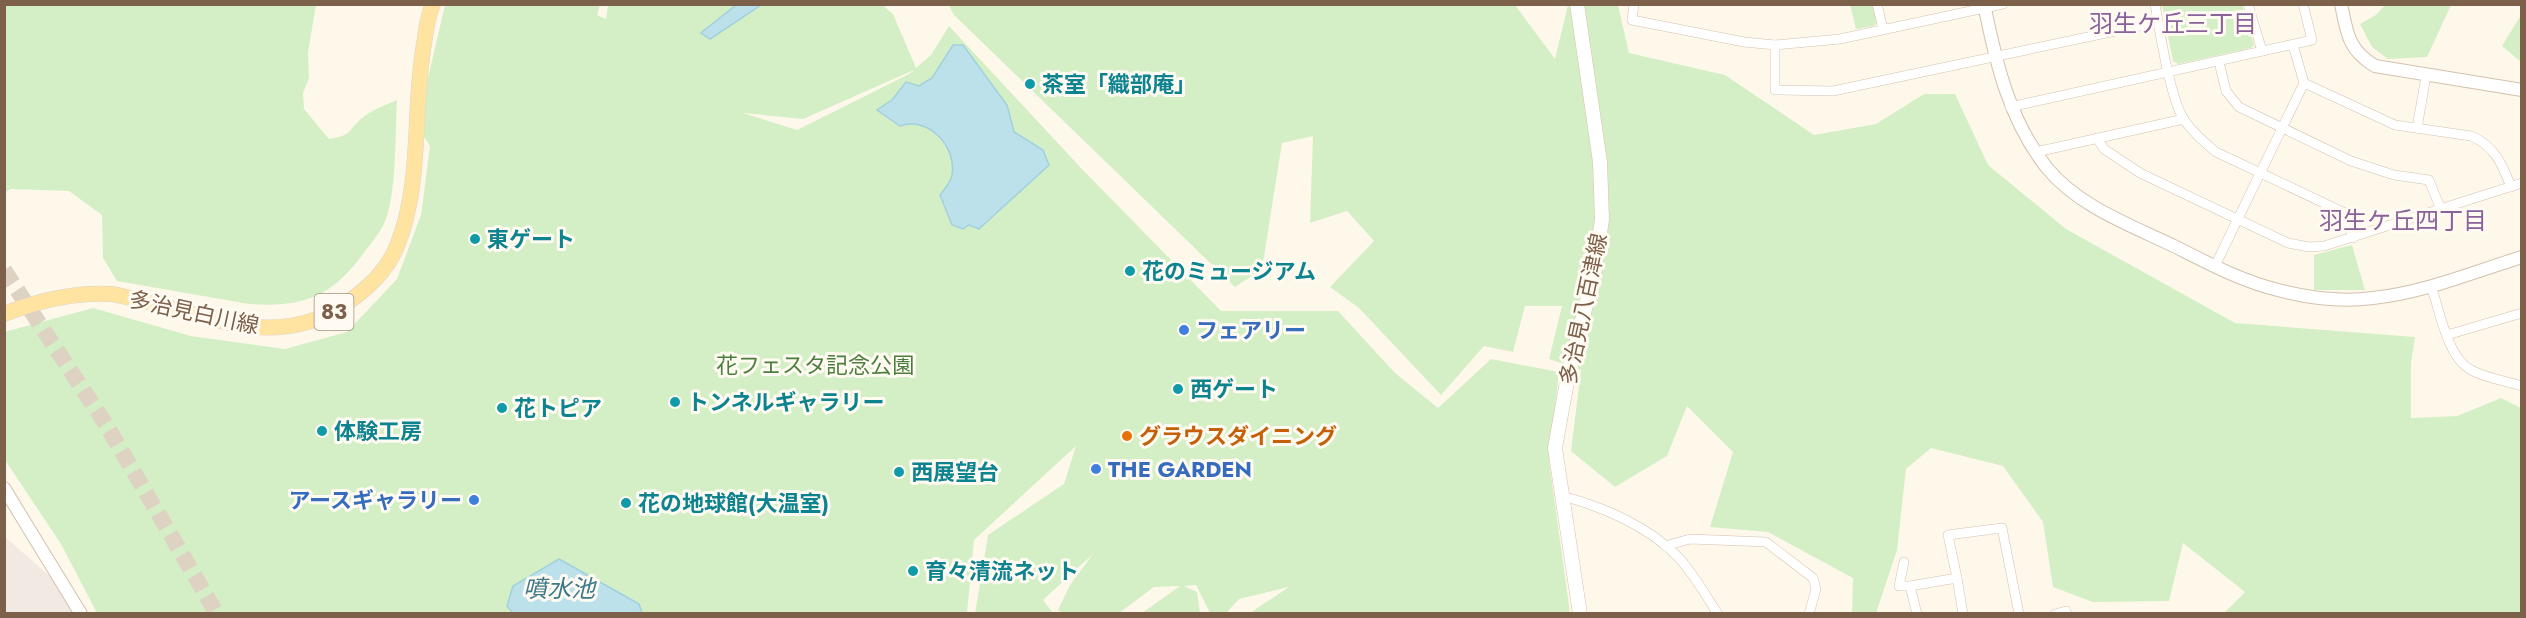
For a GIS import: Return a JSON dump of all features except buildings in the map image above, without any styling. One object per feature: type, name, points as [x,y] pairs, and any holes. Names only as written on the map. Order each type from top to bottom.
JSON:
[{"type":"main road","name":"多治見白川線","points":[[4,314],[33,303],[92,294],[113,294],[218,322],[260,329],[279,328],[295,326],[328,316],[360,294],[379,276],[396,248],[414,186],[420,65],[433,4]]},
{"type":"main road","name":"多治見八百津線","points":[[1577,4],[1600,162],[1602,219],[1594,269],[1568,376],[1555,448],[1580,614]]},
{"type":"street","points":[[1634,4],[1632,20],[1744,42],[1775,45],[1840,39],[1985,6],[2003,4]]},
{"type":"street","points":[[1877,4],[1883,29]]},
{"type":"street","points":[[2155,4],[2169,72],[2184,119],[2216,152],[2344,213],[2353,238]]},
{"type":"street","points":[[2248,4],[2262,51]]},
{"type":"street","points":[[2010,107],[2312,40],[2303,4]]},
{"type":"street","points":[[2341,4],[2349,38],[2363,59],[2386,70],[2522,90]]},
{"type":"street","points":[[1985,6],[2010,107],[2036,152],[2057,179],[2092,205],[2215,266],[2246,280],[2278,290],[2323,298],[2372,299],[2431,286],[2522,257]]},
{"type":"street","points":[[1775,45],[1775,90],[1833,91],[2158,22]]},
{"type":"street","points":[[2215,266],[2304,83],[2293,45]]},
{"type":"street","points":[[2218,62],[2226,91],[2239,107],[2374,170],[2429,180],[2441,210]]},
{"type":"street","points":[[2417,128],[2426,76]]},
{"type":"street","points":[[2304,83],[2395,125],[2471,136],[2481,140],[2502,162],[2511,187]]},
{"type":"street","points":[[2036,152],[2184,119]]},
{"type":"street","points":[[2097,138],[2104,149],[2140,173],[2288,243],[2309,247],[2324,246],[2353,238],[2522,183]]},
{"type":"street","points":[[2431,286],[2447,335],[2457,357],[2469,369],[2522,386]]},
{"type":"street","points":[[2447,335],[2522,312]]},
{"type":"street","points":[[4,488],[81,614]]},
{"type":"street","points":[[1562,496],[1596,505],[1665,546],[1678,557],[1718,614]]},
{"type":"street","points":[[1964,614],[1948,535],[2002,528],[2019,614]]},
{"type":"street","points":[[1665,546],[1690,539],[1766,542],[1813,578],[1816,589],[1809,614]]},
{"type":"street","points":[[1904,562],[1899,586],[1957,578]]},
{"type":"street","points":[[1910,586],[1917,614]]},
{"type":"street","points":[[2055,614],[2066,611],[2067,614]]},
{"type":"shaded area","points":[[4,536],[54,580],[73,613],[5,613]]},
{"type":"green space","points":[[5,4],[316,5],[308,52],[309,78],[303,93],[304,109],[329,139],[346,134],[365,116],[397,100],[392,192],[386,219],[380,231],[342,278],[316,296],[302,301],[269,305],[249,304],[117,281],[103,258],[102,215],[69,191],[10,189],[5,193]]},
{"type":"green space","points":[[2386,4],[2451,5],[2427,57],[2388,59],[2372,47],[2360,24],[2376,15]]},
{"type":"green space","name":"花フェスタ記念公園","points":[[445,5],[600,5],[597,15],[606,19],[608,5],[882,5],[893,14],[916,68],[931,55],[949,26],[1080,167],[1221,311],[1338,311],[1395,373],[1438,408],[1491,359],[1559,372],[1549,461],[1570,613],[1250,613],[1289,587],[1239,599],[1226,613],[1210,613],[1196,585],[1184,586],[1197,592],[1200,613],[1142,613],[1180,586],[1154,587],[1119,613],[1063,613],[1058,610],[1070,585],[1093,554],[1043,600],[1053,613],[975,613],[988,535],[1064,484],[1076,446],[974,540],[967,613],[97,613],[61,544],[5,460],[4,332],[93,308],[191,336],[285,349],[347,332],[397,279],[421,215],[430,146],[423,135],[425,91]],"holes":[[[914,70],[797,130],[743,113],[803,119]]]},
{"type":"green space","points":[[949,5],[1515,5],[1555,59],[1568,5],[1618,5],[1629,53],[1725,75],[1814,135],[1876,124],[1924,94],[1955,94],[1988,165],[2066,229],[2235,323],[2415,337],[2411,363],[2411,418],[2457,416],[2501,398],[2521,408],[2521,613],[2224,613],[2245,592],[2183,543],[2169,601],[2093,602],[2053,587],[2043,522],[2003,466],[1931,448],[1906,469],[1897,550],[1876,613],[1852,613],[1853,578],[1768,532],[1710,527],[1733,452],[1687,406],[1667,456],[1615,487],[1571,451],[1581,370],[1549,359],[1562,306],[1525,306],[1513,352],[1484,346],[1441,395],[1359,308],[1330,287],[1374,241],[1347,211],[1310,223],[1313,136],[1282,143],[1262,269],[1235,287],[953,14]]},
{"type":"green space","points":[[1850,5],[1874,5],[1878,22],[1874,26],[1856,29]]},
{"type":"green space","points":[[2162,5],[2242,5],[2254,45],[2251,48],[2178,64],[2173,61]]},
{"type":"green space","points":[[2521,15],[2522,61],[2521,62],[2502,46]]},
{"type":"green space","points":[[2352,245],[2365,290],[2314,290],[2314,255]]},
{"type":"water","points":[[736,5],[761,5],[710,39],[701,33]]},
{"type":"water","points":[[953,45],[963,45],[1007,105],[1014,132],[1043,150],[1049,165],[979,229],[969,225],[963,229],[952,225],[940,195],[952,175],[952,164],[950,154],[939,136],[921,125],[900,126],[877,110],[892,100],[906,82],[919,86],[932,78]]},
{"type":"water","name":"噴水池","points":[[559,559],[639,604],[642,613],[513,613],[507,606],[513,586]]},
{"type":"tunnel","points":[[4,270],[107,426],[217,614]]},
{"type":"place","name":"茶室「織部庵」","points":[[1030,84]]},
{"type":"place","name":"東ゲート","points":[[475,239]]},
{"type":"place","name":"花のミュージアム","points":[[1130,271]]},
{"type":"place","name":"フェアリー","points":[[1184,330]]},
{"type":"place","name":"西ゲート","points":[[1178,389]]},
{"type":"place","name":"トンネルギャラリー","points":[[675,402]]},
{"type":"place","name":"花トピア","points":[[502,408]]},
{"type":"place","name":"体験工房","points":[[322,431]]},
{"type":"place","name":"グラウスダイニング","points":[[1127,436]]},
{"type":"place","name":"THE GARDEN","points":[[1096,469]]},
{"type":"place","name":"西展望台","points":[[899,472]]},
{"type":"place","name":"アースギャラリー","points":[[474,500]]},
{"type":"place","name":"花の地球館(大温室)","points":[[626,503]]},
{"type":"place","name":"育々清流ネット","points":[[913,571]]},
{"type":"district","name":"羽生ケ丘三丁目","points":[[2173,24]]},
{"type":"district","name":"羽生ケ丘四丁目","points":[[2403,221]]}]
